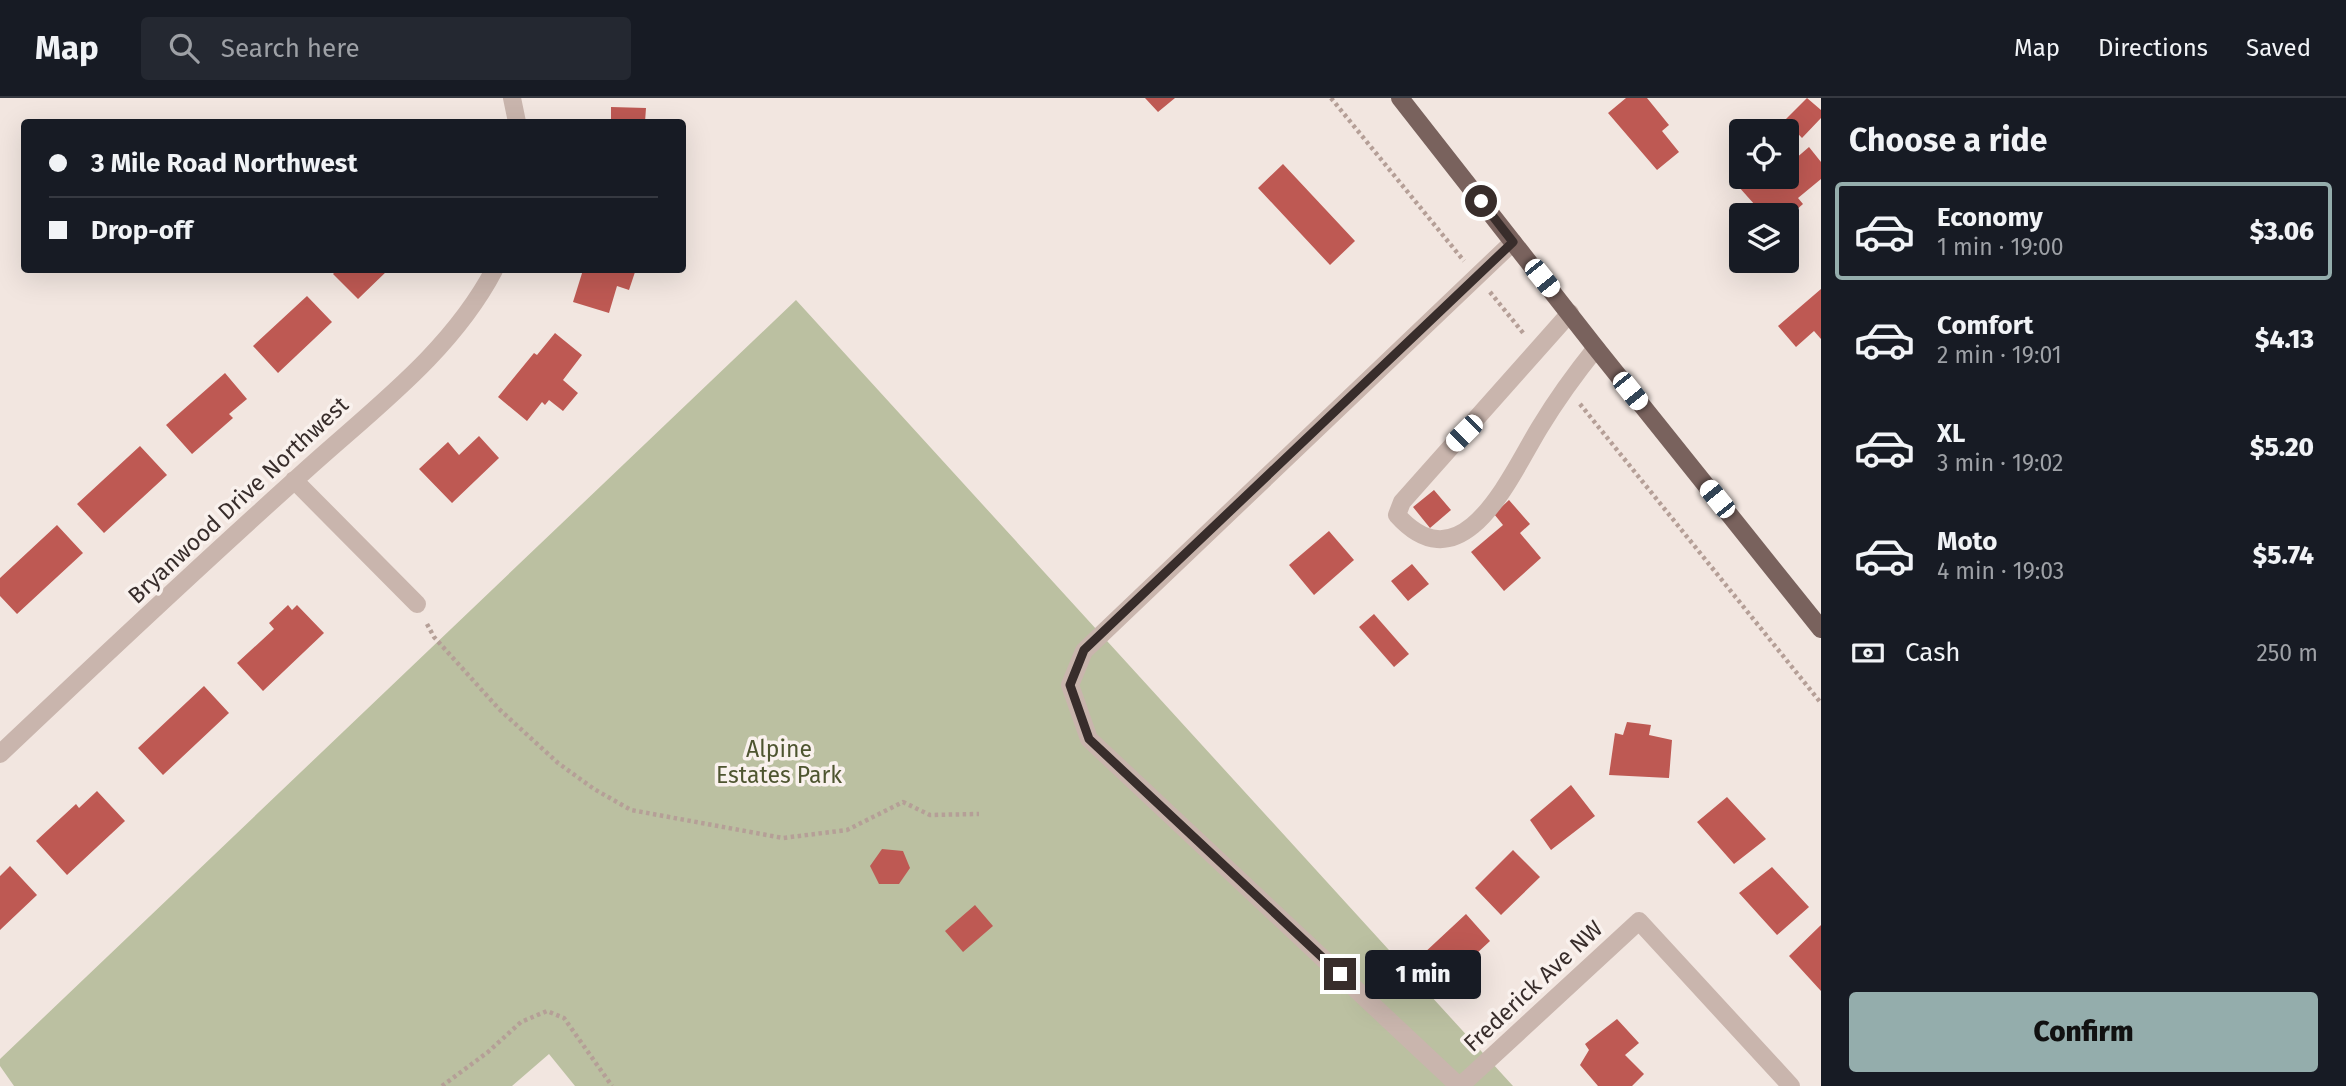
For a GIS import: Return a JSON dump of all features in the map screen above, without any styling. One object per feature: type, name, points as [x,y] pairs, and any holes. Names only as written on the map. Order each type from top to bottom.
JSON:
[{"type":"main road","points":[[1400,98],[1595,348],[1821,629]]},
{"type":"street","points":[[512,98],[516,119]]},
{"type":"street","points":[[1460,1086],[1089,739],[1070,685],[1084,650],[1513,242]]},
{"type":"street","name":"Bryanwood Drive Northwest","points":[[0,754],[294,480],[431,357],[480,297],[492,273]]},
{"type":"street","points":[[1570,313],[1402,502],[1397,516],[1423,537],[1450,539],[1471,529],[1495,502],[1565,386],[1595,348]]},
{"type":"street","points":[[294,480],[417,604]]},
{"type":"street","name":"Frederick Ave NW","points":[[1460,1086],[1639,921],[1791,1086]]},
{"type":"path","points":[[417,604],[434,637],[499,709],[558,763],[594,789],[631,810],[783,838],[847,830],[903,802],[930,815],[979,814]]},
{"type":"path","points":[[442,1086],[488,1052],[521,1022],[547,1011],[564,1018],[612,1086]]},
{"type":"green space","name":"Alpine Estates Park","points":[[796,300],[1513,1086],[575,1086],[549,1054],[512,1086],[14,1086],[0,1066],[0,1059]]},
{"type":"building","points":[[1145,98],[1175,98],[1158,112]]},
{"type":"building","points":[[1626,98],[1647,98],[1669,125],[1662,131],[1679,152],[1657,170],[1608,113]]},
{"type":"building","points":[[1807,98],[1821,110],[1821,118],[1802,138],[1799,135],[1799,119],[1786,119]]},
{"type":"building","points":[[611,107],[646,108],[645,119],[611,119]]},
{"type":"building","points":[[1809,147],[1821,162],[1821,179],[1798,198],[1803,204],[1799,208],[1799,203],[1753,203],[1741,189],[1799,189],[1799,156]]},
{"type":"building","points":[[1283,164],[1355,241],[1330,265],[1258,188]]},
{"type":"building","points":[[334,273],[385,273],[358,299]]},
{"type":"building","points":[[582,273],[635,273],[629,290],[617,286],[609,313],[573,302]]},
{"type":"building","points":[[1821,289],[1821,339],[1814,331],[1796,347],[1778,326]]},
{"type":"building","points":[[307,296],[332,322],[278,373],[253,346]]},
{"type":"building","points":[[555,333],[582,355],[563,380],[578,393],[563,411],[549,400],[545,405],[542,402],[527,421],[498,397],[534,353],[537,355]]},
{"type":"building","points":[[225,373],[247,399],[229,414],[233,418],[192,454],[166,425]]},
{"type":"building","points":[[479,436],[499,458],[452,503],[419,469],[448,442],[459,455]]},
{"type":"building","points":[[140,446],[167,475],[104,533],[77,504]]},
{"type":"building","points":[[1434,490],[1451,510],[1430,528],[1413,507]]},
{"type":"building","points":[[1509,500],[1530,524],[1520,533],[1541,558],[1504,591],[1471,552],[1503,525],[1494,514]]},
{"type":"building","points":[[57,525],[83,553],[17,614],[0,596],[0,578]]},
{"type":"building","points":[[1329,531],[1354,560],[1314,595],[1289,565]]},
{"type":"building","points":[[1412,564],[1429,584],[1408,601],[1391,581]]},
{"type":"building","points":[[288,605],[292,610],[297,605],[324,633],[263,691],[237,663],[274,629],[269,623]]},
{"type":"building","points":[[1374,614],[1409,654],[1394,667],[1359,627]]},
{"type":"building","points":[[204,686],[229,713],[163,775],[138,748]]},
{"type":"building","points":[[1627,722],[1651,725],[1649,735],[1672,740],[1669,778],[1609,775],[1615,733],[1623,735]]},
{"type":"building","points":[[1571,785],[1595,816],[1551,850],[1530,820]]},
{"type":"building","points":[[97,791],[125,821],[67,875],[36,841],[76,804],[79,808]]},
{"type":"building","points":[[1727,797],[1766,839],[1734,864],[1697,822]]},
{"type":"building","points":[[882,849],[903,851],[910,868],[899,884],[879,884],[870,866]]},
{"type":"building","points":[[1513,850],[1540,877],[1501,915],[1475,888]]},
{"type":"building","points":[[10,866],[37,895],[0,930],[0,876]]},
{"type":"building","points":[[1772,867],[1809,907],[1777,935],[1739,893]]},
{"type":"building","points":[[975,905],[993,926],[963,952],[945,931]]},
{"type":"building","points":[[1466,914],[1490,941],[1448,980],[1422,955]]},
{"type":"building","points":[[1821,925],[1821,991],[1789,956]]},
{"type":"building","points":[[1617,1019],[1639,1043],[1625,1055],[1644,1074],[1632,1086],[1598,1086],[1580,1065],[1589,1050],[1585,1044]]},
{"type":"route","points":[[1340,974],[1089,739],[1070,685],[1084,650],[1513,242],[1481,201]]}]
